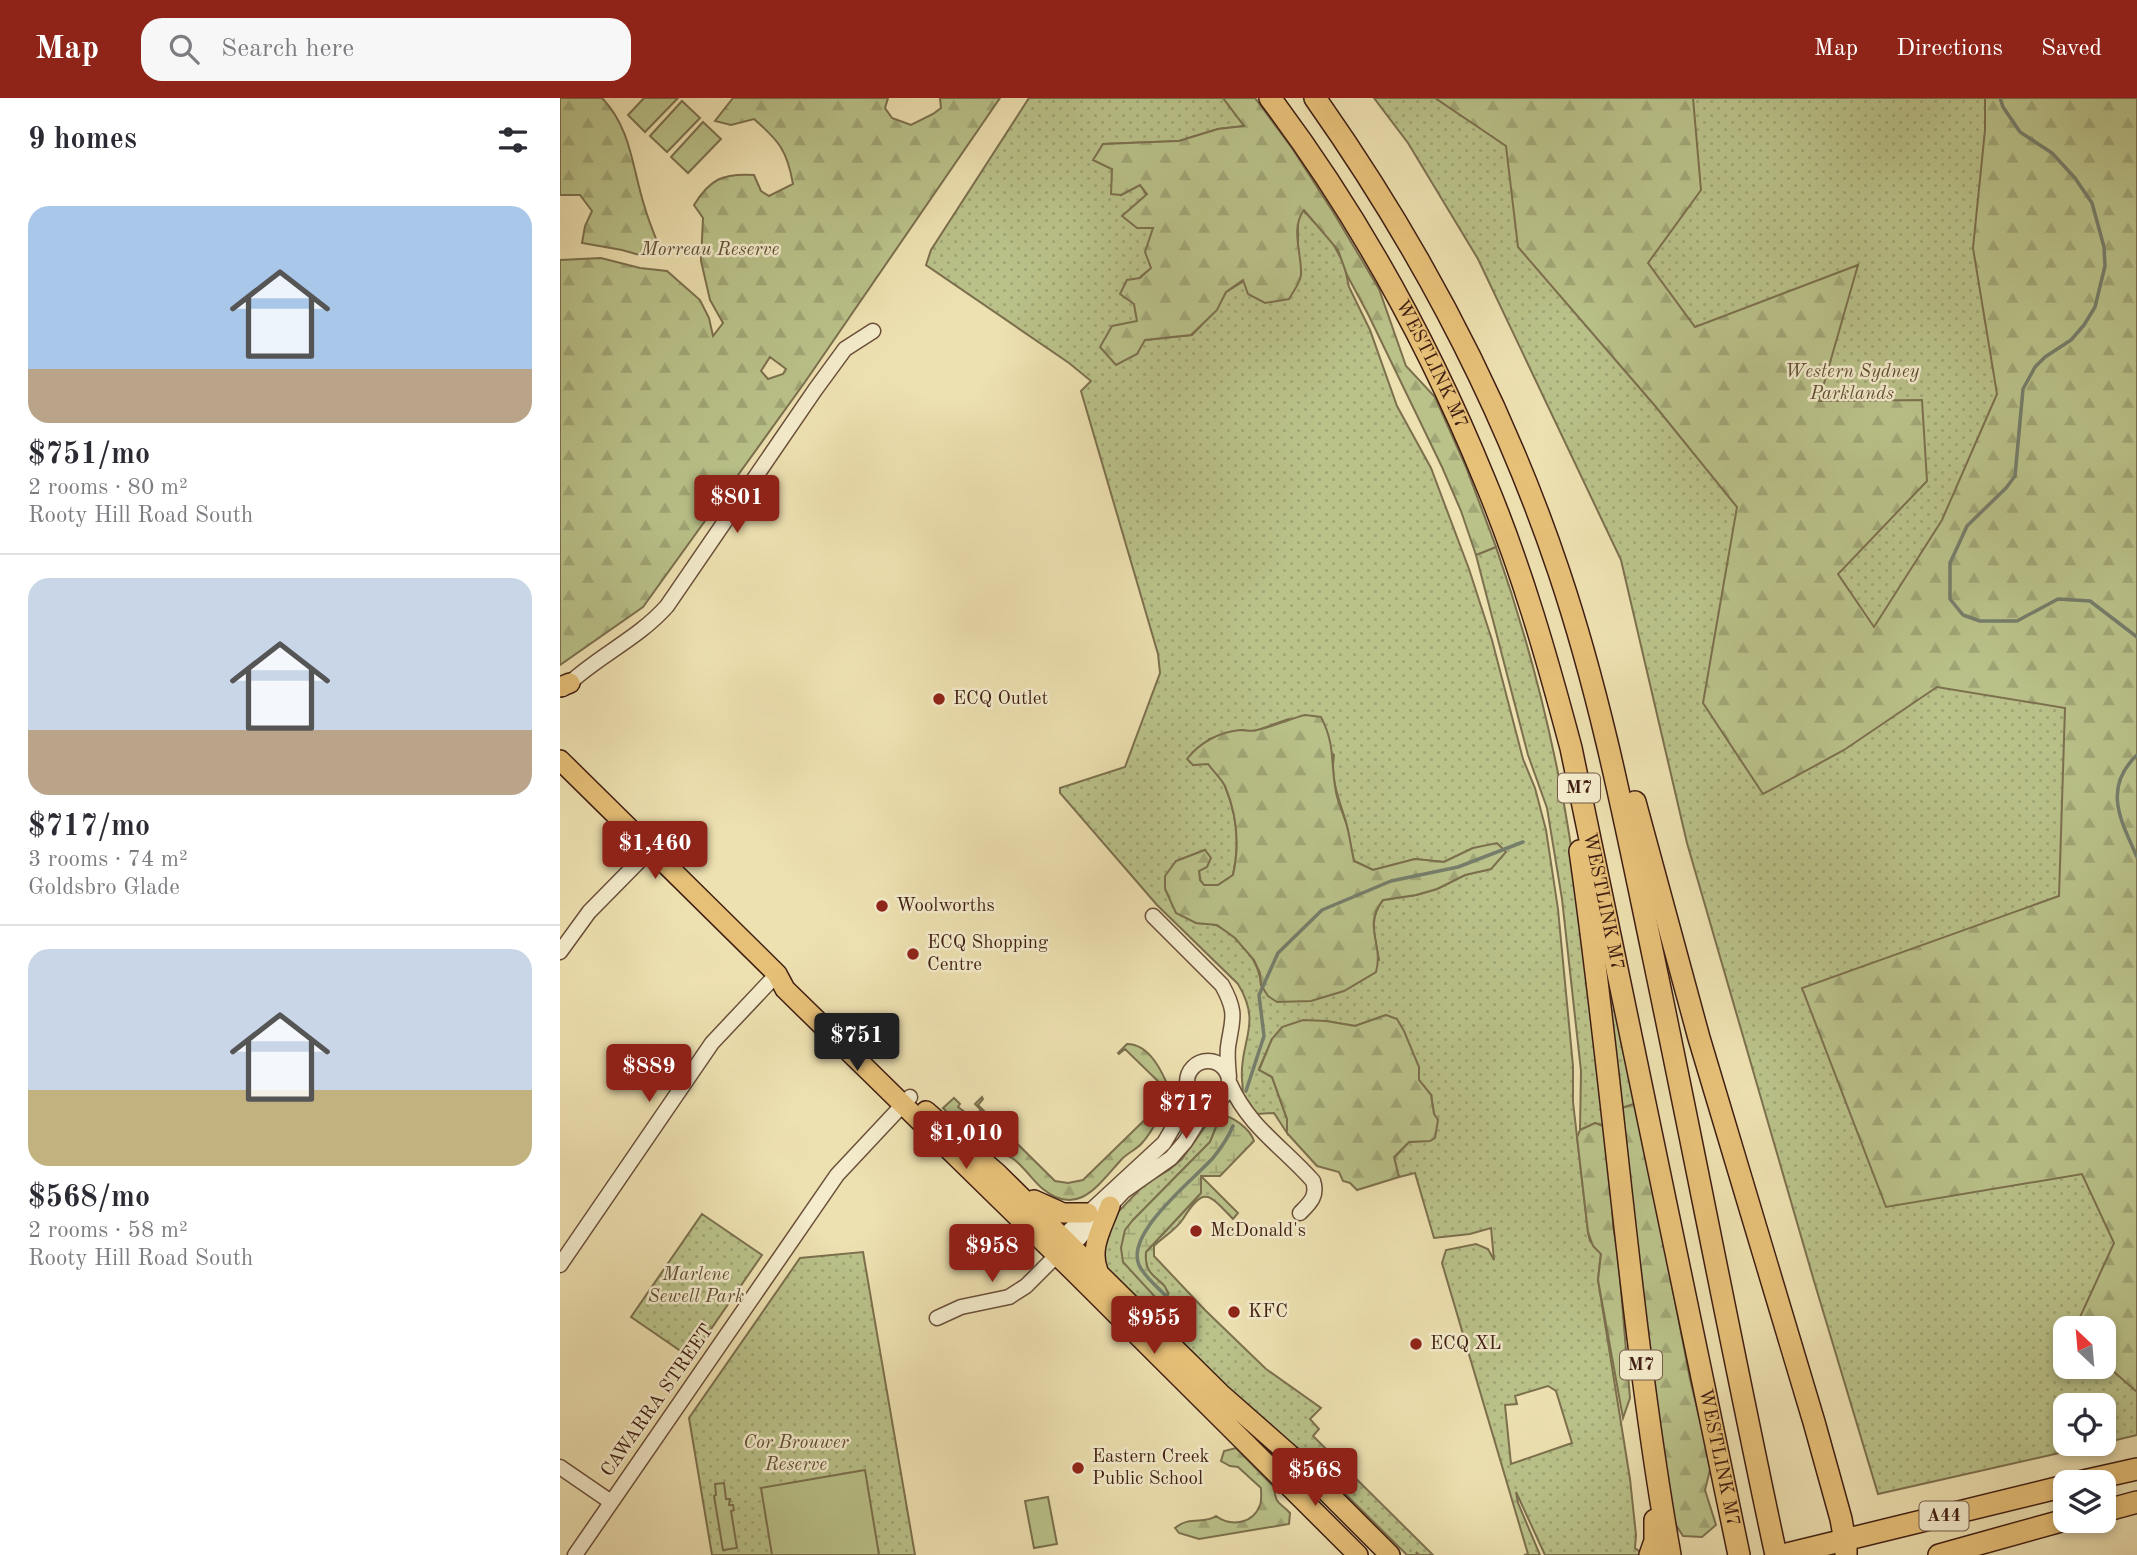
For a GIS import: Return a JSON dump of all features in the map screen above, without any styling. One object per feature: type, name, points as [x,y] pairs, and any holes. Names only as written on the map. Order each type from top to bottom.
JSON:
[{"type":"highway","name":"WESTLINK M7","points":[[1270,98],[1379,263],[1454,410],[1486,481],[1523,583],[1571,748],[1739,1555]]},
{"type":"highway","name":"WESTLINK M7","points":[[1315,98],[1395,217],[1445,305],[1495,409],[1558,568],[1592,681],[1631,846],[1776,1555]]},
{"type":"highway","points":[[1592,681],[1617,739],[1699,1038],[1814,1422],[1846,1548]]},
{"type":"highway","name":"M7","points":[[1571,748],[1575,822],[1613,1111],[1628,1264],[1654,1465],[1670,1555]]},
{"type":"highway","points":[[1785,1328],[1819,1416],[1853,1528],[1862,1534],[1870,1534]]},
{"type":"highway","name":"M7","points":[[1650,1555],[1655,1541],[1654,1465]]},
{"type":"highway","points":[[2116,1474],[2137,1469]]},
{"type":"highway","name":"A44","points":[[1783,1555],[1846,1548],[1870,1534],[2053,1489]]},
{"type":"highway","points":[[2116,1508],[2137,1502]]},
{"type":"highway","name":"A44","points":[[1939,1555],[2053,1523]]},
{"type":"main road","points":[[560,760],[777,974],[790,980],[906,1100],[1064,1246],[1098,1271],[1193,1367],[1289,1454],[1390,1555]]},
{"type":"main road","points":[[906,1100],[974,1151],[1017,1192],[1064,1246],[1358,1555]]},
{"type":"main road","points":[[1017,1192],[1059,1212],[1088,1213]]},
{"type":"main road","points":[[1098,1271],[1094,1248],[1110,1206]]},
{"type":"street","points":[[563,688],[643,631],[667,606],[845,349],[873,331]]},
{"type":"street","points":[[560,953],[589,912],[651,849]]},
{"type":"street","points":[[937,1318],[961,1307],[1009,1297],[1026,1286],[1064,1246],[1132,1184],[1178,1151],[1203,1113],[1224,1096],[1229,1080],[1228,1045],[1233,1028],[1233,1011],[1222,985],[1153,916]]},
{"type":"street","points":[[560,1265],[712,1043],[777,974]]},
{"type":"street","points":[[1064,1246],[1088,1213],[1164,1143],[1181,1114],[1190,1072],[1228,1045]]},
{"type":"street","points":[[1207,1061],[1221,1065],[1236,1098],[1251,1121],[1313,1181],[1316,1190],[1314,1198],[1300,1213]]},
{"type":"street","points":[[1188,1088],[1190,1094],[1200,1102],[1216,1102],[1251,1121]]},
{"type":"street","name":"CAWARRA STREET","points":[[575,1555],[837,1175],[906,1100]]},
{"type":"street","points":[[560,1467],[611,1502]]},
{"type":"green space","points":[[560,98],[602,98],[612,110],[630,150],[660,249],[643,256],[582,243],[585,226],[592,211],[580,195],[560,195]]},
{"type":"green space","points":[[644,98],[678,98],[645,132],[628,115]]},
{"type":"green space","name":"Morreau Reserve","points":[[733,98],[888,98],[885,108],[892,118],[911,125],[941,108],[940,98],[1000,98],[805,382],[643,607],[560,665],[560,260],[601,258],[640,268],[667,271],[700,300],[709,318],[713,336],[723,323],[710,300],[701,261],[703,218],[694,205],[712,184],[734,175],[754,175],[761,191],[769,196],[793,184],[781,147],[754,119],[731,125],[715,121]],"holes":[[[770,357],[786,369],[783,374],[768,379],[761,371]]]},
{"type":"green space","points":[[1029,98],[1225,98],[1245,126],[1218,129],[1179,141],[1103,144],[1094,160],[1112,169],[1121,195],[1140,185],[1150,203],[1153,224],[1152,268],[1140,278],[1134,303],[1145,340],[1192,335],[1216,310],[1226,292],[1298,248],[1298,219],[1303,210],[1331,240],[1344,264],[1349,287],[1370,330],[1397,406],[1431,468],[1469,569],[1546,830],[1558,909],[1573,1066],[1573,1102],[1588,1232],[1590,1241],[1601,1253],[1598,1280],[1630,1479],[1635,1548],[1642,1555],[1545,1555],[1516,1492],[1540,1555],[1524,1555],[1528,1554],[1442,1263],[1446,1250],[1476,1244],[1488,1249],[1494,1260],[1491,1228],[1470,1234],[1434,1238],[1415,1173],[1399,1177],[1394,1158],[1409,1142],[1421,1141],[1438,1120],[1434,1114],[1431,1095],[1419,1080],[1419,1067],[1386,1015],[1355,1026],[1326,1021],[1272,1039],[1259,1069],[1272,1077],[1287,1119],[1287,1133],[1274,1113],[1257,1114],[1243,1095],[1242,1066],[1249,1011],[1238,984],[1157,905],[1060,793],[1060,788],[1125,767],[1160,673],[1158,654],[1081,391],[1091,381],[926,265],[931,250]],"holes":[[[1289,719],[1334,755],[1334,781],[1354,861],[1373,870],[1415,859],[1444,862],[1473,848],[1491,869],[1465,875],[1437,889],[1383,900],[1374,921],[1379,960],[1261,985],[1253,959],[1241,943],[1218,926],[1196,923],[1176,861],[1205,850],[1199,871],[1204,885],[1218,885],[1233,875],[1237,841],[1229,797],[1223,783],[1208,763],[1194,765],[1209,739],[1243,730],[1252,732]],[[1548,1386],[1556,1391],[1572,1443],[1511,1464],[1505,1405],[1517,1404],[1515,1396]]]},
{"type":"green space","points":[[1223,98],[1255,98],[1292,148],[1335,215],[1379,289],[1406,366],[1435,397],[1466,467],[1496,547],[1476,555],[1442,467],[1347,275],[1338,250],[1304,210],[1297,233],[1301,275],[1289,299],[1265,303],[1248,294],[1243,280],[1226,292],[1217,310],[1191,335],[1145,340],[1137,354],[1116,365],[1100,347],[1112,326],[1137,321],[1134,304],[1120,294],[1127,280],[1140,278],[1151,268],[1145,252],[1153,228],[1137,228],[1122,216],[1147,194],[1140,185],[1121,195],[1111,194],[1112,169],[1093,160],[1103,144],[1179,141],[1218,129],[1244,126]]},
{"type":"green space","name":"Western Sydney Parklands","points":[[1374,98],[2137,98],[2137,1435],[2116,1440],[2116,1393],[2053,1393],[2053,1454],[1878,1494],[1687,843],[1621,560],[1478,259],[1408,143]]},
{"type":"green space","points":[[1435,98],[1693,98],[1701,190],[1648,263],[1695,327],[1858,265],[1819,401],[1922,400],[1927,481],[1838,574],[1874,627],[1942,520],[1997,394],[1973,248],[1985,130],[1985,98],[2137,98],[2137,1392],[2116,1374],[2116,1316],[2081,1316],[2114,1243],[2082,1174],[1886,1207],[1802,988],[2059,896],[2065,708],[1937,687],[1844,750],[1763,794],[1703,703],[1737,507],[1656,407],[1518,247],[1506,146]]},
{"type":"green space","points":[[682,101],[700,118],[667,152],[650,136]]},
{"type":"green space","points":[[703,122],[721,139],[688,173],[671,157]]},
{"type":"green space","points":[[1496,547],[1535,674],[1564,804],[1582,925],[1606,1127],[1595,1123],[1580,1130],[1581,1071],[1562,899],[1547,808],[1528,755],[1476,555]]},
{"type":"green space","points":[[1305,715],[1321,717],[1326,727],[1336,792],[1354,861],[1373,870],[1415,859],[1444,862],[1473,848],[1497,843],[1506,852],[1491,869],[1465,875],[1437,889],[1383,900],[1374,918],[1378,953],[1376,972],[1344,991],[1311,1001],[1277,1002],[1268,996],[1261,985],[1260,973],[1254,960],[1235,938],[1217,925],[1196,923],[1176,913],[1165,889],[1165,876],[1176,861],[1205,850],[1211,858],[1207,867],[1199,871],[1204,885],[1218,885],[1233,875],[1237,841],[1229,797],[1223,783],[1208,764],[1193,765],[1187,759],[1192,753],[1204,743],[1225,733],[1255,731]]},
{"type":"green space","points":[[1605,951],[1637,1103],[1619,1109],[1601,952]]},
{"type":"green space","points":[[1386,1015],[1397,1019],[1404,1031],[1419,1067],[1419,1080],[1431,1095],[1434,1114],[1438,1120],[1435,1138],[1430,1141],[1409,1142],[1394,1157],[1399,1177],[1357,1190],[1350,1183],[1343,1181],[1339,1172],[1317,1166],[1287,1133],[1287,1119],[1272,1077],[1259,1070],[1272,1039],[1282,1027],[1303,1020],[1355,1026]]},
{"type":"green space","points":[[1127,1044],[1135,1045],[1149,1054],[1170,1091],[1158,1119],[1142,1143],[1123,1158],[1096,1187],[1077,1199],[1055,1197],[1043,1189],[1016,1161],[979,1141],[943,1108],[954,1098],[960,1104],[958,1107],[973,1118],[981,1110],[975,1104],[982,1097],[978,1105],[1055,1181],[1068,1183],[1083,1180],[1164,1101],[1157,1093],[1163,1086],[1125,1049],[1118,1053]]},
{"type":"green space","points":[[1637,1103],[1690,1379],[1711,1466],[1705,1490],[1716,1525],[1702,1537],[1683,1536],[1676,1525],[1670,1505],[1613,1111]]},
{"type":"green space","points":[[1221,1115],[1210,1142],[1133,1220],[1121,1248],[1169,1294],[1147,1267],[1146,1252],[1200,1194],[1201,1176],[1238,1213],[1233,1219],[1212,1199],[1202,1197],[1190,1208],[1177,1227],[1154,1246],[1154,1256],[1266,1369],[1321,1408],[1310,1419],[1319,1429],[1313,1436],[1433,1555],[1419,1555],[1416,1552],[1418,1555],[1407,1555],[1302,1451],[1262,1423],[1105,1270],[1102,1249],[1116,1214],[1145,1184],[1182,1159],[1205,1127]]},
{"type":"green space","points":[[1221,1115],[1240,1124],[1254,1141],[1220,1176],[1201,1176],[1201,1193],[1146,1252],[1148,1269],[1167,1291],[1168,1298],[1157,1299],[1123,1262],[1121,1248],[1125,1230],[1210,1142]]},
{"type":"green space","points":[[1595,1123],[1606,1127],[1610,1157],[1613,1226],[1618,1254],[1630,1398],[1623,1418],[1598,1280],[1601,1254],[1593,1246],[1588,1232],[1577,1137],[1580,1130]]},
{"type":"green space","name":"Marlene Sewell Park","points":[[702,1214],[762,1255],[691,1358],[631,1317]]},
{"type":"green space","name":"Cor Brouwer Reserve","points":[[863,1252],[915,1555],[712,1555],[689,1418],[800,1258]]},
{"type":"green space","points":[[1236,1448],[1274,1487],[1277,1500],[1290,1513],[1289,1524],[1199,1539],[1179,1533],[1175,1528],[1186,1522],[1216,1516],[1228,1522],[1241,1522],[1257,1511],[1261,1503],[1261,1488],[1238,1467],[1221,1461],[1224,1451]]},
{"type":"green space","points":[[865,1470],[879,1555],[772,1555],[761,1488]]},
{"type":"green space","points":[[724,1483],[726,1499],[730,1499],[729,1505],[733,1505],[734,1510],[731,1511],[737,1548],[723,1550],[714,1496],[715,1484]]},
{"type":"green space","points":[[1048,1497],[1057,1544],[1034,1548],[1025,1501]]},
{"type":"waterway","points":[[2000,98],[2020,132],[2052,153],[2075,178],[2092,203],[2104,247],[2105,266],[2095,307],[2084,325],[2071,340],[2035,367],[2023,389],[2015,476],[1967,526],[1950,563],[1950,599],[1963,615],[1980,621],[2017,621],[2058,599],[2090,601],[2137,637]]},
{"type":"waterway","points":[[2137,755],[2126,767],[2117,792],[2121,818],[2137,857]]},
{"type":"waterway","points":[[1246,1091],[1264,1036],[1259,995],[1278,953],[1322,910],[1391,881],[1458,867],[1523,842]]},
{"type":"waterway","points":[[1168,1298],[1148,1279],[1139,1265],[1137,1252],[1142,1238],[1163,1208],[1213,1158],[1233,1126]]},
{"type":"place","name":"ECQ Outlet","points":[[939,699]]},
{"type":"place","name":"Woolworths","points":[[882,906]]},
{"type":"place","name":"ECQ Shopping Centre","points":[[913,954]]},
{"type":"place","name":"McDonald's","points":[[1196,1231]]},
{"type":"place","name":"KFC","points":[[1234,1312]]},
{"type":"place","name":"ECQ XL","points":[[1416,1344]]},
{"type":"place","name":"Eastern Creek Public School","points":[[1078,1468]]}]
